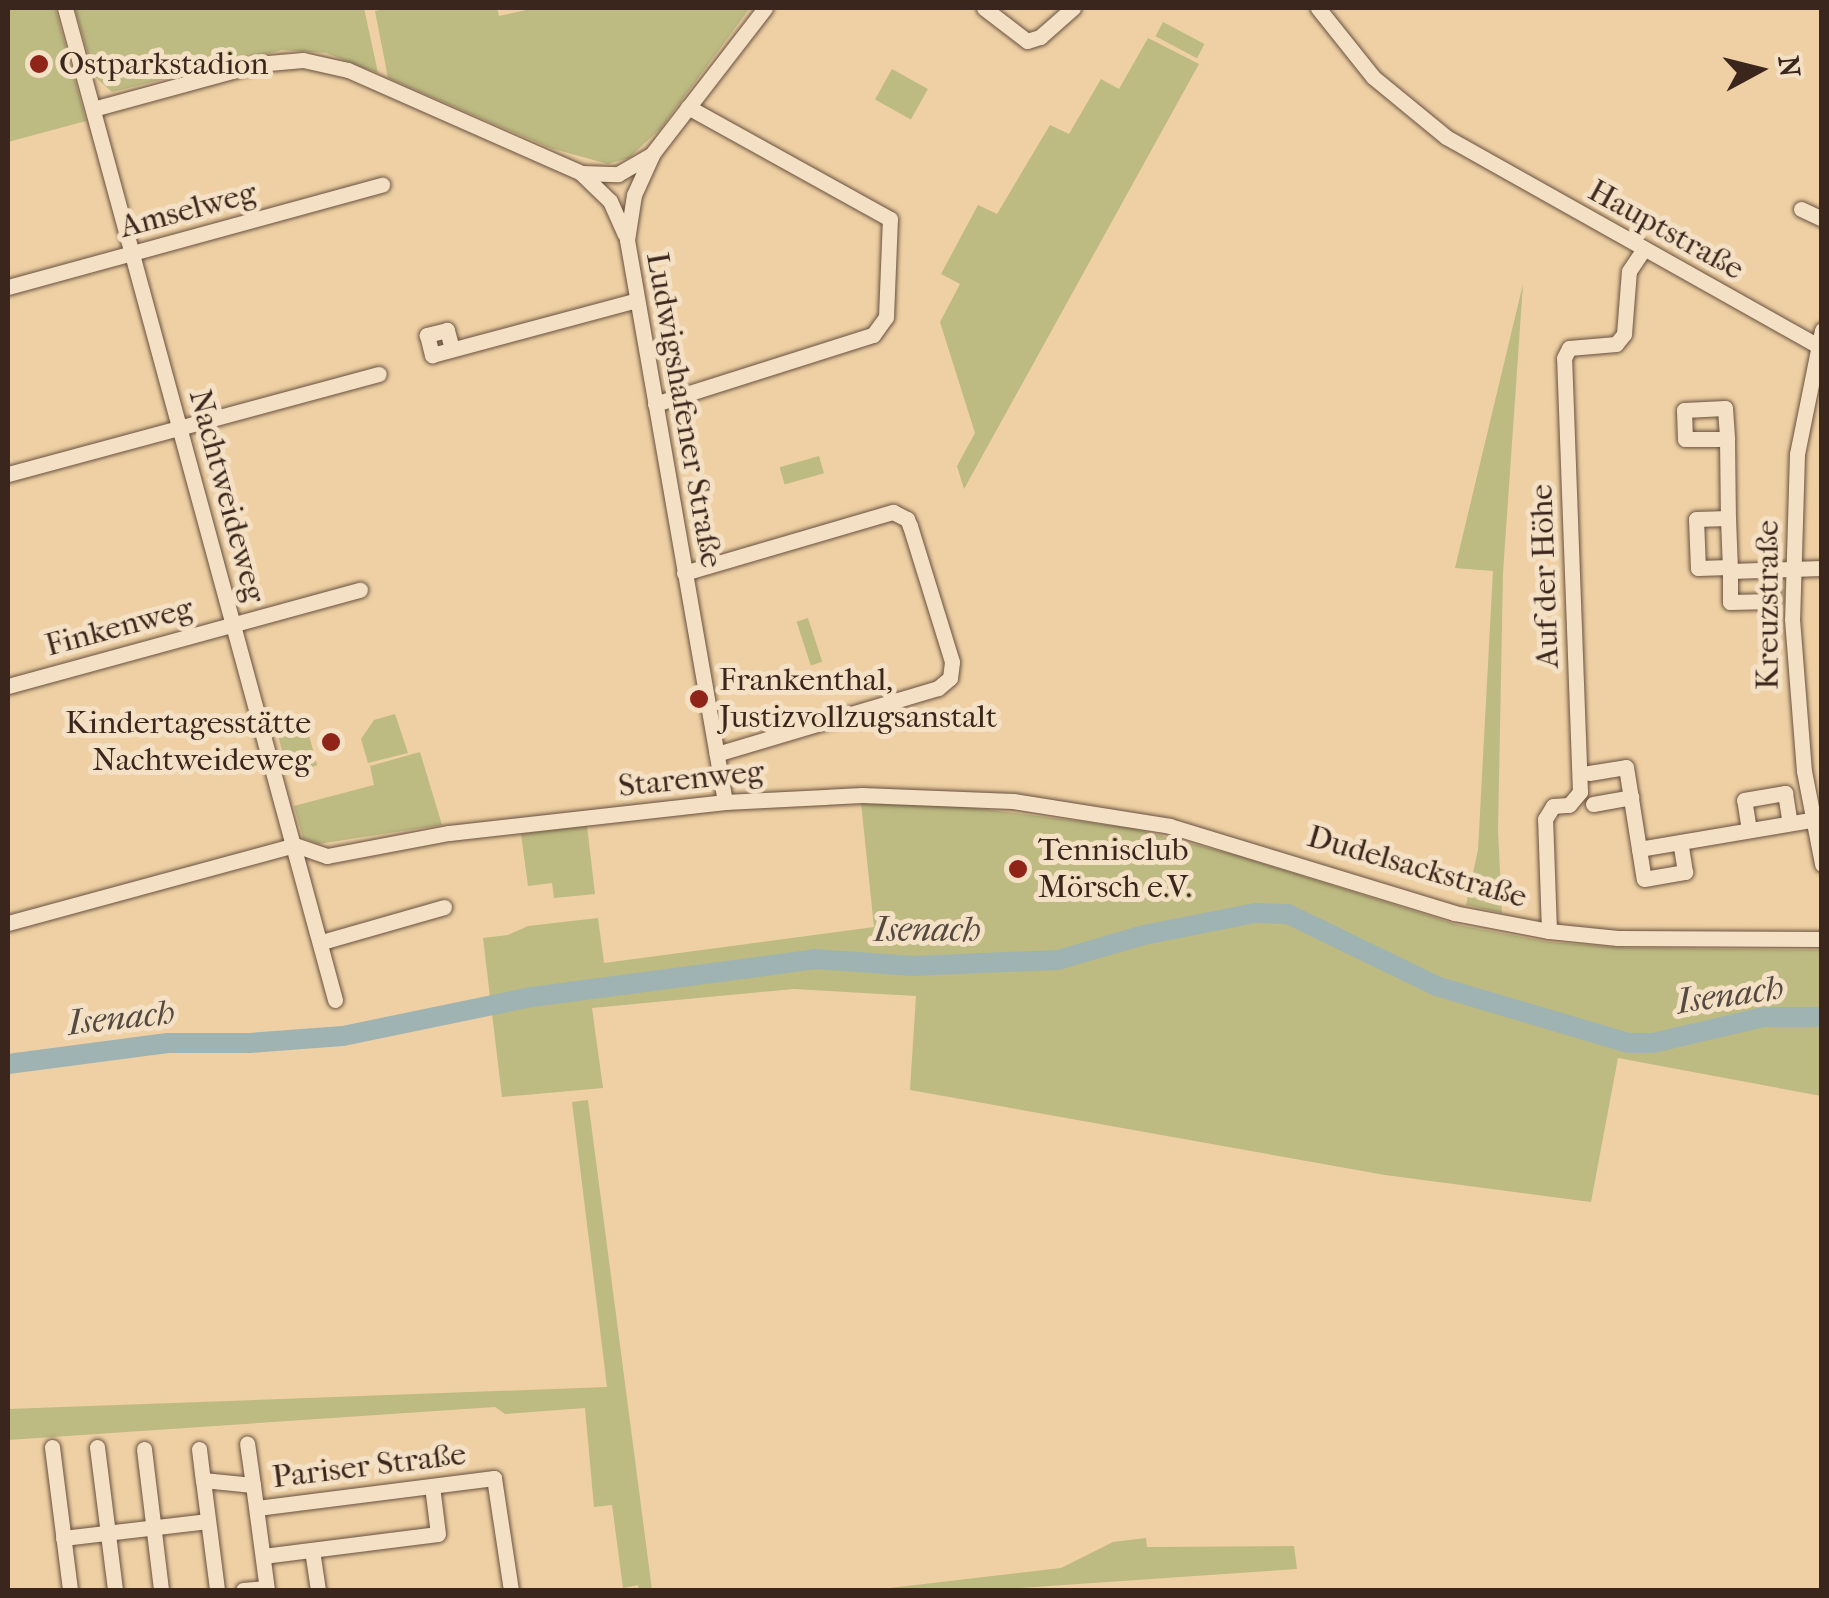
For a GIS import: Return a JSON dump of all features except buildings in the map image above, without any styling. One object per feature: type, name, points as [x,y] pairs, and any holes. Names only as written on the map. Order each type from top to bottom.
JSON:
[{"type":"street","name":"Nachtweideweg","points":[[65,8],[335,1000]]},
{"type":"street","name":"Ludwigshafener Straße","points":[[725,802],[627,240],[634,195],[653,153],[765,8]]},
{"type":"street","points":[[984,8],[1026,41],[1040,37],[1073,8]]},
{"type":"street","name":"Hauptstraße","points":[[1318,8],[1384,87],[1416,116],[1482,160],[1820,342]]},
{"type":"street","points":[[93,109],[258,64],[303,60],[348,70],[581,173],[610,201],[627,240]]},
{"type":"street","points":[[654,404],[874,334],[886,317],[890,220],[688,107]]},
{"type":"street","points":[[581,173],[618,174],[653,153]]},
{"type":"street","name":"Amselweg","points":[[8,287],[382,186]]},
{"type":"street","points":[[1801,209],[1822,220]]},
{"type":"street","name":"Auf der Höhe","points":[[1549,931],[1545,819],[1553,806],[1568,805],[1580,792],[1564,358],[1569,348],[1616,344],[1624,334],[1629,271],[1644,249]]},
{"type":"street","points":[[452,349],[637,300]]},
{"type":"street","name":"Kreuzstraße","points":[[1820,342],[1797,454],[1792,569],[1794,688],[1822,864]]},
{"type":"street","points":[[8,474],[379,374]]},
{"type":"street","points":[[1727,439],[1730,602],[1772,600],[1771,570]]},
{"type":"street","points":[[684,573],[893,512],[907,519],[910,526],[952,662],[950,678],[938,688],[717,754]]},
{"type":"street","points":[[1728,518],[1696,519],[1698,568],[1822,568]]},
{"type":"street","name":"Finkenweg","points":[[8,686],[360,590]]},
{"type":"street","points":[[1589,773],[1626,766],[1644,880],[1685,872],[1680,842]]},
{"type":"street","points":[[1749,830],[1744,800],[1785,792],[1790,823]]},
{"type":"street","name":"Starenweg","points":[[327,856],[382,842],[725,802],[862,795],[1064,808]]},
{"type":"street","points":[[1593,804],[1632,797]]},
{"type":"street","name":"Dudelsackstraße","points":[[1064,808],[1170,826],[1454,913],[1549,931],[1618,938],[1822,940]]},
{"type":"street","points":[[1638,849],[1817,818]]},
{"type":"street","points":[[8,923],[295,844],[327,856],[314,868],[307,886]]},
{"type":"street","points":[[322,942],[444,907]]},
{"type":"street","name":"Pariser Straße","points":[[247,1443],[266,1589]]},
{"type":"street","points":[[52,1447],[70,1590]]},
{"type":"street","points":[[97,1447],[115,1590]]},
{"type":"street","points":[[199,1449],[217,1590]]},
{"type":"street","points":[[144,1450],[161,1590]]},
{"type":"street","name":"Pariser Straße","points":[[257,1508],[494,1478],[510,1590]]},
{"type":"street","points":[[203,1480],[253,1485]]},
{"type":"street","points":[[262,1556],[438,1534],[432,1486]]},
{"type":"street","points":[[63,1538],[208,1521]]},
{"type":"street","points":[[312,1550],[318,1590]]},
{"type":"street","points":[[243,1590],[266,1589]]},
{"type":"shaded area","name":"Ostparkstadion","points":[[8,8],[55,8],[86,121],[8,142]]},
{"type":"shaded area","points":[[75,8],[364,8],[378,73],[326,53],[282,50],[112,92],[94,76]]},
{"type":"shaded area","points":[[497,8],[499,16],[535,8],[750,8],[661,128],[629,158],[608,164],[550,148],[388,78],[375,11]]},
{"type":"shaded area","points":[[1163,22],[1204,44],[1197,58],[1155,36]]},
{"type":"shaded area","points":[[1148,38],[1199,64],[964,489],[957,466],[975,433],[940,322],[960,284],[941,274],[978,205],[997,214],[1050,125],[1069,134],[1101,79],[1119,89]]},
{"type":"shaded area","points":[[892,69],[928,89],[911,119],[875,100]]},
{"type":"shaded area","points":[[1523,284],[1503,573],[1498,830],[1502,913],[1466,905],[1478,850],[1493,571],[1455,568]]},
{"type":"shaded area","points":[[819,456],[824,473],[785,485],[780,467]]},
{"type":"shaded area","points":[[808,618],[822,662],[811,665],[797,622]]},
{"type":"shaded area","points":[[395,714],[408,753],[368,763],[361,739],[374,720]]},
{"type":"shaded area","points":[[306,724],[317,766],[288,773],[277,732]]},
{"type":"shaded area","points":[[420,752],[442,825],[318,844],[303,838],[294,806],[374,785],[370,766]]},
{"type":"shaded area","points":[[861,803],[966,807],[1131,828],[1239,856],[1458,925],[1549,942],[1627,948],[1821,950],[1821,1096],[1618,1058],[1591,1202],[1385,1175],[910,1090],[916,996],[794,989],[592,1008],[603,1088],[502,1097],[483,938],[508,935],[528,926],[598,918],[604,963],[874,927]]},
{"type":"shaded area","points":[[587,826],[595,894],[554,898],[552,883],[528,886],[521,834]]},
{"type":"shaded area","points":[[588,1100],[652,1590],[639,1590],[638,1585],[623,1588],[612,1505],[594,1507],[585,1408],[505,1414],[495,1407],[8,1440],[8,1409],[607,1387],[572,1102]]},
{"type":"shaded area","points":[[1146,1538],[1147,1547],[1294,1546],[1297,1569],[992,1590],[873,1590],[1061,1568],[1113,1542]]},
{"type":"waterway","name":"Isenach","points":[[8,1064],[168,1043],[249,1043],[343,1036],[532,997],[815,959],[913,966],[1058,960],[1144,935],[1255,913],[1288,914],[1436,986],[1629,1043],[1653,1043],[1764,1017],[1822,1017]]},
{"type":"place","name":"Ostparkstadion","points":[[39,64]]},
{"type":"place","name":"Frankenthal, Justizvollzugsanstalt","points":[[699,699]]},
{"type":"place","name":"Kindertagesstätte Nachtweideweg","points":[[331,742]]},
{"type":"place","name":"Tennisclub Mörsch e.V.","points":[[1018,869]]}]
